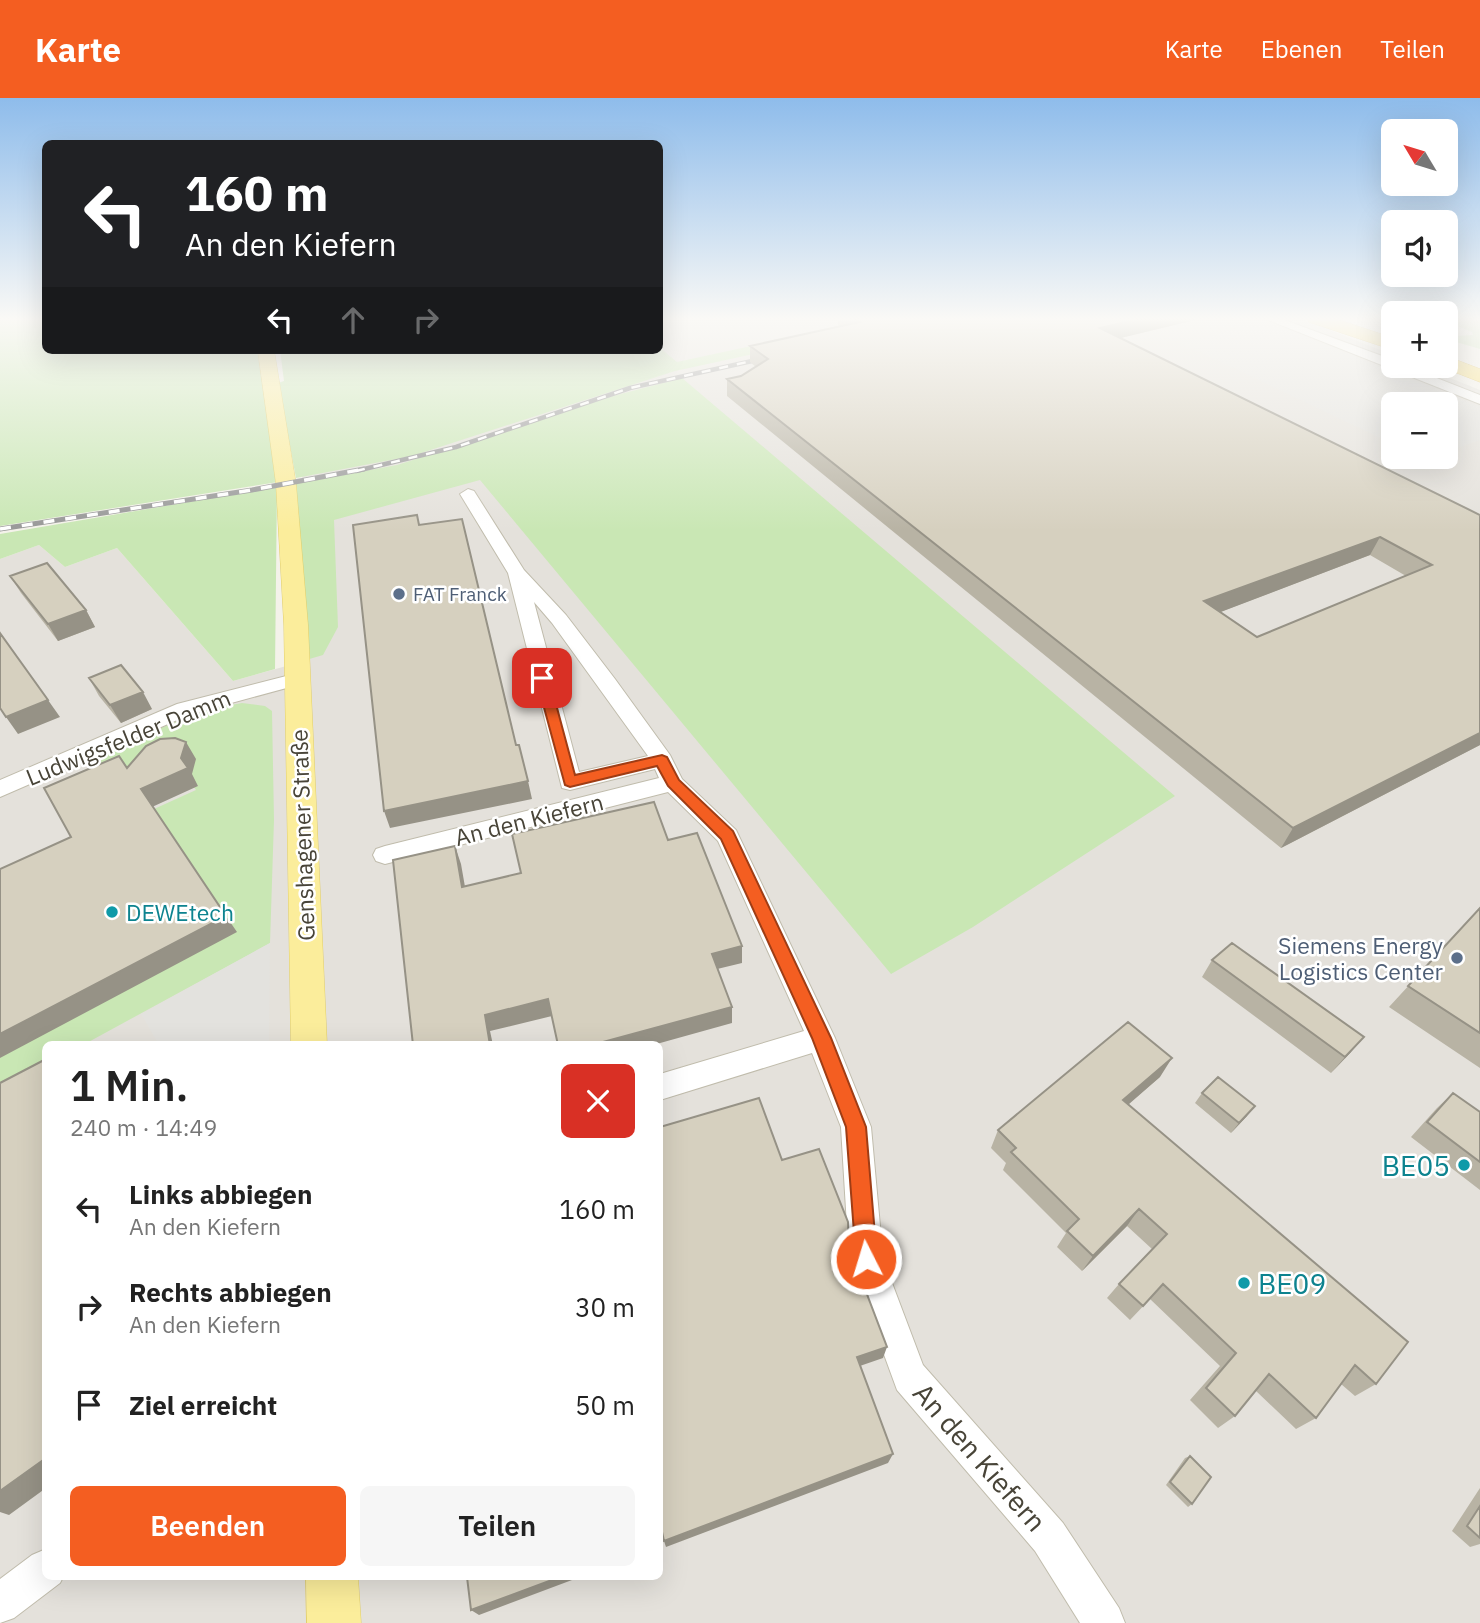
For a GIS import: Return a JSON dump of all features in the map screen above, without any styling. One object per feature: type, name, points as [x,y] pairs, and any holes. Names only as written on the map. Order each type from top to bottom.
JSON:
[{"type":"main road","name":"Genshagener Straße","points":[[272,389],[286,484],[296,625],[309,1041]]},
{"type":"main road","points":[[332,1580],[334,1623]]},
{"type":"street","points":[[1453,389],[1480,400]]},
{"type":"street","name":"An den Kiefern","points":[[468,494],[517,573],[559,618],[667,771],[728,835],[821,1038],[856,1127],[866,1259],[910,1377],[1049,1537],[1104,1623]]},
{"type":"street","name":"An den Kiefern","points":[[517,573],[570,782],[667,771]]},
{"type":"street","points":[[529,626],[559,618]]},
{"type":"street","name":"Ludwigsfelder Damm","points":[[0,789],[184,709],[298,679]]},
{"type":"street","name":"An den Kiefern","points":[[385,855],[667,771]]},
{"type":"street","points":[[663,1086],[821,1038]]},
{"type":"street","points":[[0,1604],[42,1572]]},
{"type":"shaded area","points":[[299,389],[1480,390],[1480,1623],[349,1623],[347,1580],[663,1580],[663,1041],[325,1041]]},
{"type":"shaded area","points":[[1278,389],[1435,389],[1442,392],[1381,392],[1381,438]]},
{"type":"shaded area","points":[[1458,398],[1480,407],[1480,440],[1458,448]]},
{"type":"shaded area","points":[[39,545],[65,567],[117,548],[233,681],[290,665],[299,1041],[42,1041],[42,1580],[312,1580],[313,1623],[0,1623],[0,559]]},
{"type":"shaded area","points":[[270,943],[269,1041],[157,1041],[141,1014]]},
{"type":"green space","points":[[0,389],[263,389],[278,482],[0,526]]},
{"type":"green space","points":[[279,389],[619,389],[412,456],[296,478]]},
{"type":"green space","points":[[639,389],[695,389],[1175,796],[973,927],[891,974],[480,480],[334,520],[338,627],[323,655],[306,660],[294,484],[397,465]]},
{"type":"green space","points":[[277,487],[275,669],[233,681],[117,548],[65,567],[39,545],[0,559],[0,534]]},
{"type":"green space","points":[[242,703],[265,706],[272,711],[274,820],[270,943],[90,1041],[42,1041],[42,1067],[0,1089],[0,1058],[154,809],[196,790],[194,787],[198,786],[189,773],[185,755],[136,764],[103,778],[92,760],[146,734]]},
{"type":"building","points":[[740,389],[1224,389],[1381,466],[1381,469],[1387,469],[1480,515],[1480,733],[1293,828]],"holes":[[[1380,537],[1432,565],[1257,637],[1204,601]]]},
{"type":"building","points":[[417,515],[419,525],[462,519],[516,745],[519,745],[528,781],[384,811],[353,525]]},
{"type":"building","points":[[47,563],[86,610],[48,624],[10,576]]},
{"type":"building","points":[[0,633],[48,700],[6,717],[0,708]]},
{"type":"building","points":[[121,665],[143,692],[110,705],[89,678]]},
{"type":"building","name":"DEWEtech","points":[[175,738],[186,742],[181,758],[188,768],[141,789],[226,916],[0,1034],[0,869],[71,837],[44,788],[119,756],[127,768],[146,746],[160,739]]},
{"type":"building","points":[[654,802],[668,840],[697,833],[742,946],[712,954],[732,1007],[607,1041],[557,1041],[548,999],[485,1015],[489,1041],[413,1041],[393,860],[455,846],[462,887],[521,873],[512,834]]},
{"type":"building","name":"Siemens Energy Logistics Center","points":[[1480,908],[1480,1033],[1408,986]]},
{"type":"building","points":[[1232,943],[1364,1037],[1345,1057],[1212,960]]},
{"type":"building","points":[[1128,1022],[1172,1058],[1123,1100],[1408,1342],[1376,1384],[1355,1365],[1316,1418],[1269,1374],[1235,1416],[1206,1388],[1236,1353],[1163,1284],[1143,1306],[1119,1284],[1167,1234],[1139,1209],[1093,1256],[1067,1231],[1079,1219],[1011,1152],[1016,1148],[998,1130]]},
{"type":"building","points":[[42,1061],[42,1461],[0,1491],[0,1083]]},
{"type":"building","points":[[1218,1077],[1255,1106],[1239,1123],[1202,1093]]},
{"type":"building","points":[[1453,1093],[1480,1112],[1480,1162],[1427,1122]]},
{"type":"building","points":[[759,1098],[782,1160],[819,1149],[848,1222],[849,1247],[887,1347],[857,1357],[893,1454],[664,1541],[663,1536],[663,1126]]},
{"type":"building","points":[[1190,1456],[1211,1477],[1192,1504],[1170,1482]]},
{"type":"building","points":[[1480,1506],[1480,1538],[1467,1526]]},
{"type":"building","points":[[467,1580],[552,1580],[471,1610]]},
{"type":"railway","points":[[356,471],[456,447],[627,389]]},
{"type":"railway","points":[[0,529],[252,490],[364,469]]},
{"type":"place","name":"FAT Franck","points":[[399,594]]},
{"type":"place","name":"DEWEtech","points":[[112,912]]},
{"type":"place","name":"Siemens Energy Logistics Center","points":[[1457,958]]},
{"type":"place","name":"BE05","points":[[1464,1165]]},
{"type":"place","name":"BE09","points":[[1244,1283]]},
{"type":"route","points":[[542,678],[570,782],[662,760],[673,783],[728,835],[821,1038],[856,1127],[866,1259]]}]
